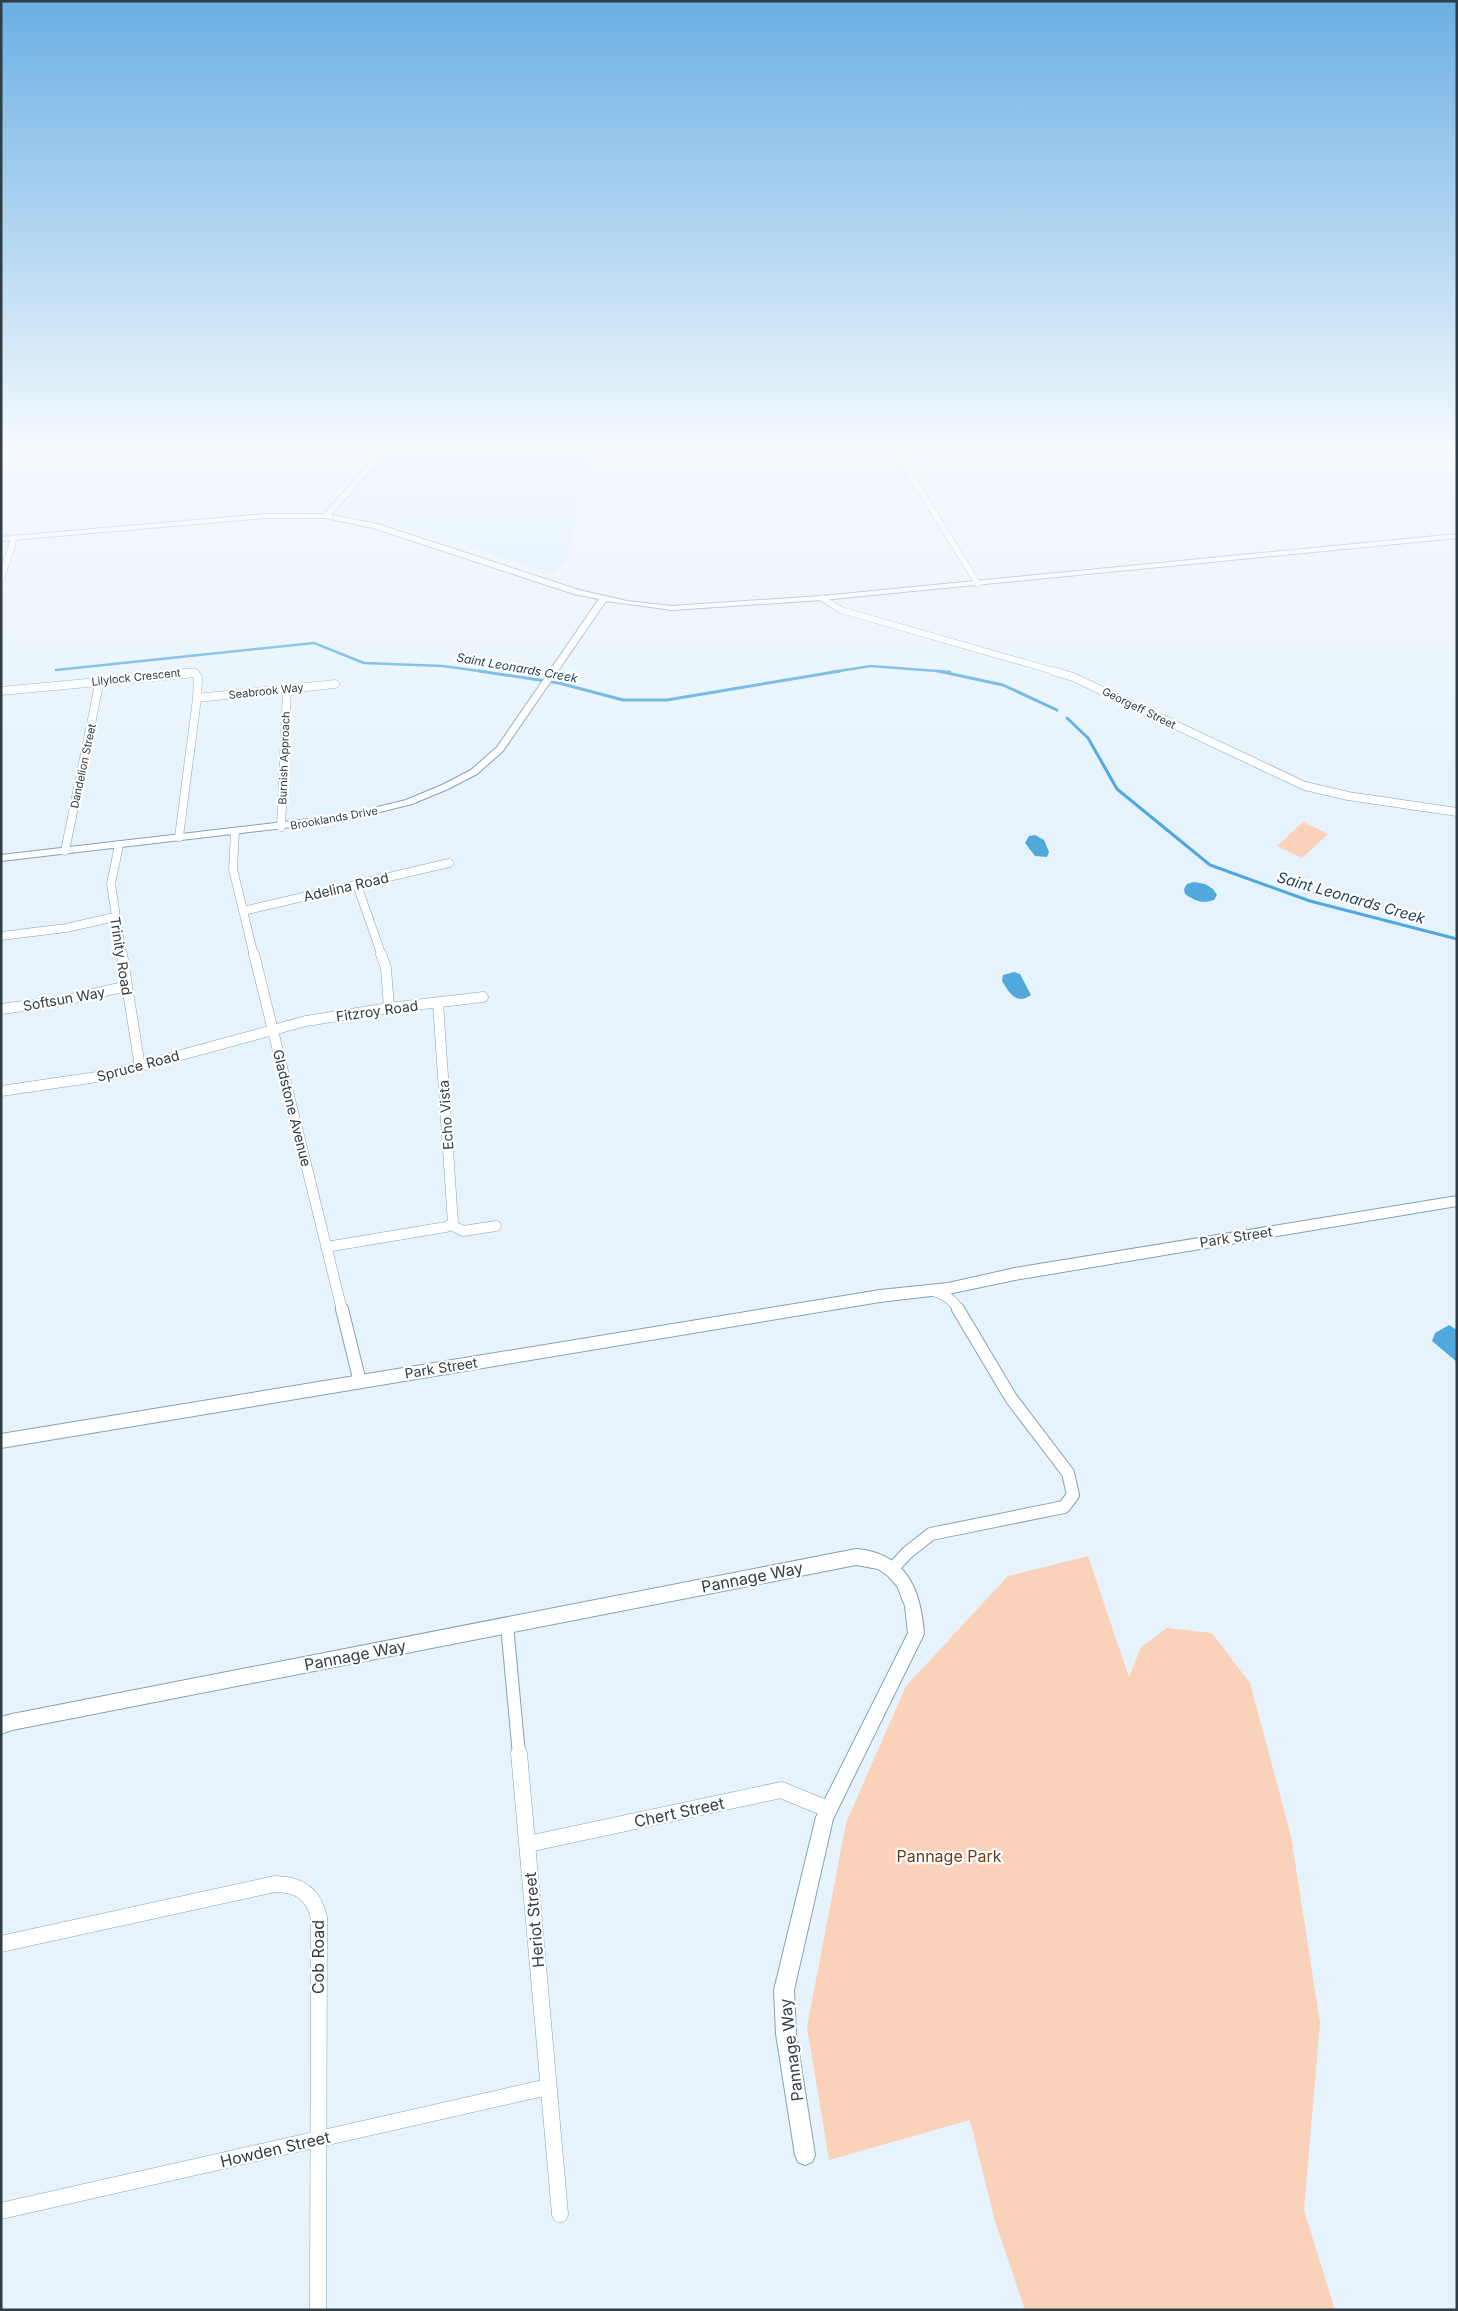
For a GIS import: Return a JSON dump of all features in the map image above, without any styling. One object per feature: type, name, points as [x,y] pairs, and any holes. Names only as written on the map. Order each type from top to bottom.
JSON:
[{"type":"street","points":[[2,576],[9,554]]},
{"type":"street","points":[[460,554],[603,599],[672,608],[822,598],[1279,554]]},
{"type":"street","points":[[959,554],[978,584]]},
{"type":"street","name":"Georgeff Street","points":[[822,598],[841,610],[1073,677],[1305,786],[1348,796],[1457,812]]},
{"type":"street","name":"Brooklands Drive","points":[[1,858],[281,827],[344,818],[409,802],[445,788],[474,772],[500,749],[603,599]]},
{"type":"street","name":"Lilylock Crescent","points":[[1,691],[189,672],[198,676],[197,698],[179,837]]},
{"type":"street","name":"Dandelion Street","points":[[65,851],[100,680]]},
{"type":"street","name":"Seabrook Way","points":[[197,698],[335,684]]},
{"type":"street","name":"Burnish Approach","points":[[281,827],[287,689]]},
{"type":"street","name":"Gladstone Avenue","points":[[235,832],[233,869],[360,1382]]},
{"type":"street","name":"Trinity Road","points":[[118,845],[111,884],[140,1066]]},
{"type":"street","name":"Adelina Road","points":[[243,912],[449,863]]},
{"type":"street","points":[[357,885],[386,968],[388,1008]]},
{"type":"street","points":[[1,936],[66,928],[115,916]]},
{"type":"street","name":"Softsun Way","points":[[1,1009],[69,1000],[126,986]]},
{"type":"street","name":"Fitzroy Road","points":[[272,1030],[306,1021],[388,1008],[483,997]]},
{"type":"street","name":"Echo Vista","points":[[438,1003],[454,1219],[451,1225]]},
{"type":"street","name":"Spruce Road","points":[[1,1091],[91,1079],[272,1030]]},
{"type":"street","name":"Park Street","points":[[1,1441],[880,1296],[911,1295],[973,1285],[1015,1274],[1457,1201]]},
{"type":"street","points":[[326,1247],[451,1225],[463,1231],[496,1226]]},
{"type":"street","name":"Park Street","points":[[880,1296],[911,1286],[970,1276],[1015,1274]]},
{"type":"street","points":[[893,1568],[907,1553],[931,1534],[1064,1507],[1073,1495],[1068,1474],[1011,1398],[954,1302],[944,1294],[934,1291]]},
{"type":"street","name":"Pannage Way","points":[[1,1726],[22,1720],[856,1557],[870,1557],[881,1560],[893,1568],[909,1593],[916,1634],[828,1809],[820,1832],[784,1990],[786,2034],[805,2155]]},
{"type":"street","name":"Heriot Street","points":[[507,1625],[560,2214]]},
{"type":"street","name":"Chert Street","points":[[528,1844],[781,1790],[828,1809]]},
{"type":"street","name":"Cob Road","points":[[1,1944],[275,1884],[284,1883],[304,1890],[312,1897],[318,1918],[318,2310]]},
{"type":"street","name":"Howden Street","points":[[1,2211],[548,2087]]},
{"type":"shaded area","points":[[490,554],[568,554],[566,562],[552,573]]},
{"type":"green space","points":[[1303,822],[1328,834],[1302,858],[1277,846]]},
{"type":"green space","name":"Pannage Park","points":[[1088,1556],[1129,1677],[1141,1647],[1167,1628],[1212,1633],[1250,1683],[1291,1836],[1320,2023],[1304,2210],[1335,2310],[1025,2310],[995,2221],[970,2120],[829,2160],[807,2027],[846,1823],[906,1686],[1008,1576]]},
{"type":"water","points":[[1035,835],[1044,840],[1049,852],[1047,857],[1035,856],[1025,843],[1029,836]]},
{"type":"water","points":[[1194,882],[1205,884],[1213,889],[1217,895],[1214,900],[1199,901],[1185,894],[1184,889],[1187,884]]},
{"type":"water","points":[[1014,972],[1020,974],[1031,995],[1026,998],[1021,999],[1014,996],[1002,981],[1003,975]]},
{"type":"water","points":[[1449,1325],[1457,1330],[1457,1362],[1432,1341],[1435,1333]]},
{"type":"waterway","name":"Saint Leonards Creek","points":[[56,670],[314,643],[364,663],[443,666],[487,672]]},
{"type":"waterway","name":"Saint Leonards Creek","points":[[832,672],[871,666],[939,671]]},
{"type":"waterway","name":"Saint Leonards Creek","points":[[479,671],[559,683],[623,700],[667,700],[840,671]]},
{"type":"waterway","name":"Saint Leonards Creek","points":[[939,671],[950,672]]},
{"type":"waterway","name":"Saint Leonards Creek","points":[[939,671],[1003,685],[1057,710]]},
{"type":"waterway","name":"Saint Leonards Creek","points":[[1067,718],[1088,738],[1117,789],[1210,865],[1310,901],[1457,939]]}]
